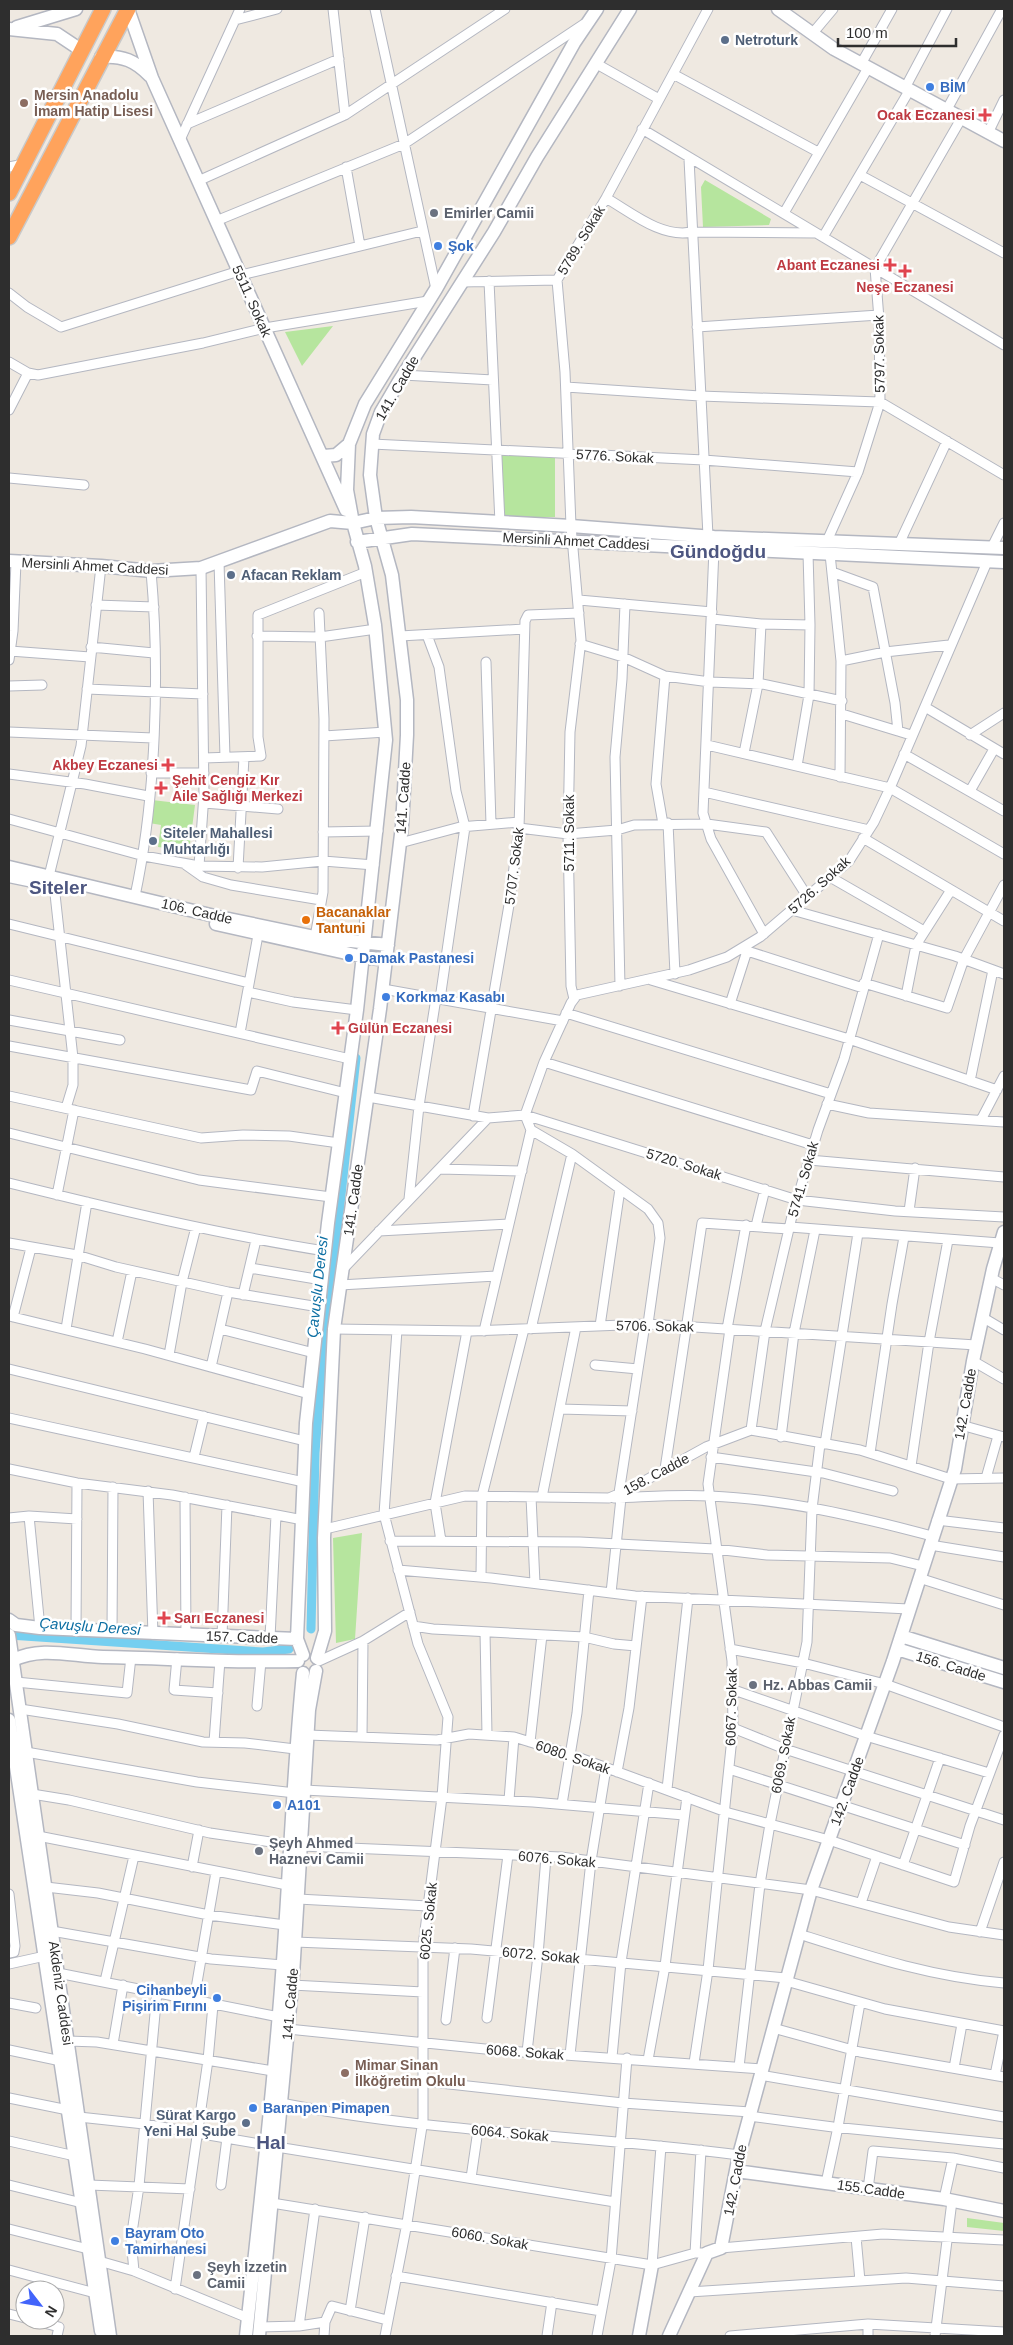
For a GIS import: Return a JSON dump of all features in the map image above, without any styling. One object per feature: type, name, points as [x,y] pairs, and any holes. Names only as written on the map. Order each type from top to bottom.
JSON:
[{"type":"highway","points":[[9,193],[103,9]]},
{"type":"highway","points":[[9,237],[128,9]]},
{"type":"street","points":[[11,29],[76,9]]},
{"type":"street","name":"5511. Sokak","points":[[128,9],[152,78],[324,456],[340,499],[353,524]]},
{"type":"street","points":[[180,140],[240,9]]},
{"type":"street","points":[[235,20],[277,9]]},
{"type":"street","points":[[333,9],[344,115]]},
{"type":"street","points":[[375,9],[436,289]]},
{"type":"street","points":[[198,181],[344,115],[505,9]]},
{"type":"street","name":"141. Cadde","points":[[246,2336],[266,2203],[272,2146],[273,2071],[279,2017],[298,1900],[296,1845],[300,1791],[308,1735],[312,1686],[325,1630],[325,1529],[334,1329],[383,989],[382,960],[400,843],[408,735],[407,700],[392,575],[376,518],[370,475],[372,444],[381,412],[595,62],[630,9]]},
{"type":"street","name":"5789. Sokak","points":[[574,542],[571,526],[570,454],[566,387],[557,280],[606,198],[708,9]]},
{"type":"street","points":[[778,9],[812,34],[865,66],[1004,142]]},
{"type":"street","points":[[812,34],[833,9]]},
{"type":"street","points":[[784,213],[865,66],[892,9]]},
{"type":"street","points":[[820,235],[860,175],[907,89],[947,9]]},
{"type":"street","points":[[946,111],[1002,9]]},
{"type":"street","points":[[216,221],[404,144],[594,14]]},
{"type":"street","name":"141. Cadde","points":[[300,1791],[295,1749],[301,1663],[297,1639],[309,1394],[325,1252],[364,957],[378,831],[386,732],[376,629],[366,572],[357,542],[347,490],[349,444],[365,404],[436,289],[547,91],[594,14]]},
{"type":"street","points":[[11,29],[57,34],[81,50]]},
{"type":"street","points":[[101,58],[115,56],[128,59],[141,67],[152,78]]},
{"type":"street","points":[[187,124],[339,59]]},
{"type":"street","points":[[595,62],[659,98]]},
{"type":"street","points":[[673,74],[818,152]]},
{"type":"street","points":[[988,133],[1004,100]]},
{"type":"street","points":[[875,268],[962,119]]},
{"type":"street","points":[[642,130],[688,159],[784,213],[1004,344]]},
{"type":"street","points":[[688,159],[708,536]]},
{"type":"street","points":[[9,167],[24,164]]},
{"type":"street","points":[[346,167],[360,246]]},
{"type":"street","points":[[860,175],[1004,253]]},
{"type":"street","points":[[606,198],[658,229],[679,235],[692,232],[820,235]]},
{"type":"street","points":[[9,293],[27,307],[61,327],[240,273],[422,231]]},
{"type":"street","name":"5797. Sokak","points":[[827,541],[858,472],[880,402],[879,315],[875,268]]},
{"type":"street","points":[[462,282],[557,280]]},
{"type":"street","points":[[489,282],[500,523]]},
{"type":"street","points":[[9,362],[28,373],[38,375],[203,343],[265,328],[428,302]]},
{"type":"street","points":[[697,327],[879,315]]},
{"type":"street","points":[[9,410],[28,373]]},
{"type":"street","points":[[403,375],[493,380]]},
{"type":"street","points":[[566,387],[700,396],[880,402],[1004,475]]},
{"type":"street","points":[[899,544],[947,441]]},
{"type":"street","points":[[324,456],[336,455],[349,444]]},
{"type":"street","name":"5776. Sokak","points":[[372,444],[498,452],[704,460],[858,472]]},
{"type":"street","points":[[9,478],[84,485]]},
{"type":"street","points":[[330,521],[340,499]]},
{"type":"street","name":"Mersinli Ahmet Caddesi","points":[[12,562],[101,566],[151,571],[201,568],[330,521],[353,524],[376,518],[410,517],[708,536],[998,548]]},
{"type":"street","points":[[987,562],[998,548],[1004,523]]},
{"type":"street","name":"Mersinli Ahmet Caddesi","points":[[357,542],[412,534],[1004,562]]},
{"type":"street","name":"5711. Sokak","points":[[574,542],[579,600],[580,644],[570,732],[568,834],[571,986],[574,999]]},
{"type":"street","points":[[714,549],[704,813],[711,839],[764,934]]},
{"type":"street","points":[[797,766],[809,695],[808,553]]},
{"type":"street","points":[[830,554],[841,662],[840,777]]},
{"type":"street","points":[[12,562],[10,649],[154,653]]},
{"type":"street","points":[[219,562],[225,757]]},
{"type":"street","name":"5726. Sokak","points":[[574,999],[577,994],[675,974],[744,950],[849,861],[869,830],[890,788],[949,645],[987,562]]},
{"type":"street","points":[[57,1195],[67,1148],[73,1085],[73,1058],[67,993],[51,880],[82,736],[101,566]]},
{"type":"street","points":[[199,866],[204,803],[201,568]]},
{"type":"street","points":[[135,896],[144,856],[151,773],[154,693],[154,607],[151,571]]},
{"type":"street","points":[[204,758],[261,756],[258,736],[258,615],[366,572]]},
{"type":"street","points":[[832,572],[873,587],[898,731]]},
{"type":"street","points":[[579,600],[712,615],[760,624],[810,625]]},
{"type":"street","points":[[96,604],[154,607]]},
{"type":"street","points":[[620,986],[615,757],[625,604]]},
{"type":"street","points":[[315,937],[321,900],[323,861],[324,736],[319,613]]},
{"type":"street","name":"5707. Sokak","points":[[473,1116],[510,899],[519,825],[524,629],[528,615],[579,613]]},
{"type":"street","points":[[744,753],[758,684],[760,624]]},
{"type":"street","points":[[257,636],[320,637],[376,629]]},
{"type":"street","points":[[400,636],[524,629]]},
{"type":"street","points":[[409,1200],[420,1106],[465,826],[456,791],[439,667],[427,635]]},
{"type":"street","points":[[580,644],[623,657],[666,676],[710,682],[758,684],[842,701]]},
{"type":"street","points":[[841,662],[885,652],[949,645]]},
{"type":"street","points":[[486,662],[491,824]]},
{"type":"street","points":[[666,676],[656,784],[666,824],[675,974]]},
{"type":"street","points":[[9,686],[42,685]]},
{"type":"street","points":[[87,690],[203,694]]},
{"type":"street","points":[[925,706],[1004,754]]},
{"type":"street","points":[[970,734],[1004,713]]},
{"type":"street","points":[[842,714],[911,735]]},
{"type":"street","points":[[9,732],[152,738]]},
{"type":"street","points":[[324,736],[386,732]]},
{"type":"street","points":[[707,746],[890,788],[1004,854]]},
{"type":"street","points":[[970,791],[994,748]]},
{"type":"street","points":[[904,754],[1004,811]]},
{"type":"street","points":[[238,868],[244,756]]},
{"type":"street","points":[[151,773],[204,773]]},
{"type":"street","points":[[9,774],[148,796]]},
{"type":"street","points":[[704,792],[869,830]]},
{"type":"street","points":[[204,803],[278,809]]},
{"type":"street","points":[[9,819],[144,856],[199,866],[238,868],[323,861],[374,865]]},
{"type":"street","points":[[400,843],[465,826],[491,824],[519,825],[568,834],[617,830],[634,826],[707,824],[766,832],[807,896]]},
{"type":"street","points":[[323,832],[378,831]]},
{"type":"street","points":[[863,838],[1004,921]]},
{"type":"street","points":[[184,864],[203,878],[231,885],[321,900]]},
{"type":"street","name":"106. Cadde","points":[[9,867],[258,935],[382,960]]},
{"type":"street","name":"106. Cadde","points":[[9,876],[51,880],[135,896],[315,937],[384,945]]},
{"type":"street","points":[[830,877],[924,931]]},
{"type":"street","points":[[730,1004],[744,950],[864,986],[947,1008],[964,959],[1004,885]]},
{"type":"street","points":[[906,996],[916,945],[951,890]]},
{"type":"street","points":[[792,910],[964,959],[1004,974]]},
{"type":"street","points":[[9,924],[249,988],[293,1002],[357,1010]]},
{"type":"street","name":"5741. Sokak","points":[[751,1430],[765,1331],[789,1228],[813,1145],[849,1039],[879,934]]},
{"type":"street","points":[[240,1033],[258,935]]},
{"type":"street","points":[[970,1081],[993,970]]},
{"type":"street","points":[[9,980],[350,1059]]},
{"type":"street","points":[[651,980],[849,1039],[997,1090]]},
{"type":"street","points":[[383,989],[491,1008],[565,1017],[831,1094]]},
{"type":"street","points":[[484,1331],[531,1130],[525,1115],[544,1062],[574,999]]},
{"type":"street","points":[[9,1020],[120,1040]]},
{"type":"street","points":[[9,1046],[251,1090],[257,1071],[367,1097]]},
{"type":"street","points":[[544,1062],[813,1145]]},
{"type":"street","points":[[981,1120],[1004,1076]]},
{"type":"street","points":[[9,1096],[201,1138],[243,1135],[289,1136],[339,1143]]},
{"type":"street","name":"5720. Sokak","points":[[367,1097],[488,1118],[525,1115],[797,1200],[910,1211],[1004,1217]]},
{"type":"street","points":[[827,1104],[869,1113],[1004,1122]]},
{"type":"street","points":[[342,1270],[488,1118]]},
{"type":"street","points":[[531,1130],[572,1154],[648,1209],[658,1223],[660,1238],[638,1369],[620,1495],[618,1545],[611,1593]]},
{"type":"street","points":[[9,1133],[200,1180],[332,1197]]},
{"type":"street","points":[[481,1577],[482,1496],[528,1329],[572,1154]]},
{"type":"street","points":[[809,1160],[1004,1177]]},
{"type":"street","points":[[910,1211],[915,1168]]},
{"type":"street","points":[[439,1169],[522,1171]]},
{"type":"street","points":[[9,1183],[196,1227],[325,1252]]},
{"type":"street","points":[[600,1326],[620,1189]]},
{"type":"street","points":[[756,1226],[765,1190]]},
{"type":"street","points":[[66,1329],[87,1202]]},
{"type":"street","points":[[665,1469],[702,1223],[948,1240],[1002,1240]]},
{"type":"street","points":[[379,1231],[509,1224]]},
{"type":"street","name":"6067. Sokak","points":[[694,2063],[708,1970],[718,1878],[733,1728],[734,1690],[708,1484],[728,1329],[746,1225]]},
{"type":"street","points":[[169,1355],[182,1282],[196,1227]]},
{"type":"street","points":[[781,1437],[794,1333],[815,1230]]},
{"type":"street","name":"6069. Sokak","points":[[739,2067],[760,1884],[770,1824],[803,1663],[809,1603],[812,1509],[816,1472],[823,1444],[842,1336],[858,1233]]},
{"type":"street","points":[[870,1453],[886,1339],[904,1237]]},
{"type":"street","points":[[243,1295],[256,1240]]},
{"type":"street","points":[[911,1466],[929,1342],[948,1240]]},
{"type":"street","name":"142. Cadde","points":[[721,2248],[749,2114],[811,1890],[897,1649],[955,1469],[972,1361],[991,1278],[1002,1240]]},
{"type":"street","points":[[9,1243],[77,1255],[132,1271],[228,1292],[319,1308]]},
{"type":"street","points":[[31,1248],[11,1317],[169,1355],[309,1394]]},
{"type":"street","points":[[250,1268],[322,1280]]},
{"type":"street","points":[[117,1342],[132,1271]]},
{"type":"street","points":[[340,1285],[496,1276]]},
{"type":"street","points":[[991,1278],[1004,1285]]},
{"type":"street","points":[[211,1367],[228,1292]]},
{"type":"street","points":[[982,1318],[1004,1330]]},
{"type":"street","points":[[317,1324],[334,1329]]},
{"type":"street","name":"5706. Sokak","points":[[334,1329],[484,1331],[646,1324],[976,1344]]},
{"type":"street","points":[[542,1497],[576,1327]]},
{"type":"street","points":[[220,1329],[314,1353]]},
{"type":"street","name":"6025. Sokak","points":[[385,2336],[416,2169],[422,2125],[423,1946],[442,1797],[448,1717],[418,1644],[384,1514],[397,1330]]},
{"type":"street","points":[[441,1541],[435,1503],[467,1331]]},
{"type":"street","points":[[972,1361],[1004,1379]]},
{"type":"street","points":[[595,1365],[638,1369]]},
{"type":"street","points":[[9,1369],[306,1441]]},
{"type":"street","points":[[560,1409],[632,1411]]},
{"type":"street","points":[[194,1457],[204,1416]]},
{"type":"street","points":[[9,1418],[304,1482]]},
{"type":"street","points":[[961,1425],[1003,1436],[986,1478]]},
{"type":"street","points":[[751,1430],[870,1453],[951,1479],[1004,1478]]},
{"type":"street","name":"158. Cadde","points":[[325,1529],[465,1496],[609,1498],[620,1495],[713,1444],[751,1430]]},
{"type":"street","points":[[711,1457],[816,1472],[893,1491]]},
{"type":"street","points":[[9,1469],[77,1483],[185,1497],[302,1520]]},
{"type":"street","points":[[76,1630],[77,1483]]},
{"type":"street","points":[[112,1632],[113,1487]]},
{"type":"street","points":[[148,1492],[153,1634]]},
{"type":"street","points":[[620,1495],[709,1496],[752,1499],[812,1509],[1004,1557]]},
{"type":"street","points":[[185,1497],[186,1635]]},
{"type":"street","points":[[531,1497],[535,1583]]},
{"type":"street","points":[[222,1636],[227,1505]]},
{"type":"street","points":[[270,1638],[276,1515]]},
{"type":"street","points":[[9,1518],[29,1516],[77,1519]]},
{"type":"street","points":[[29,1516],[40,1628]]},
{"type":"street","points":[[937,1520],[1004,1528]]},
{"type":"street","points":[[390,1541],[481,1540],[618,1545],[715,1550],[767,1555],[890,1558],[923,1566]]},
{"type":"street","points":[[398,1570],[481,1577],[642,1596],[910,1609]]},
{"type":"street","points":[[919,1578],[1004,1605]]},
{"type":"street","points":[[562,1804],[577,1713],[589,1590]]},
{"type":"street","points":[[617,1772],[629,1708],[642,1596]]},
{"type":"street","points":[[667,1789],[688,1598]]},
{"type":"street","points":[[317,1664],[312,1654],[301,1663],[310,1675],[317,1664],[363,1641],[410,1612]]},
{"type":"street","name":"157. Cadde","points":[[9,1620],[16,1625],[40,1628],[297,1639]]},
{"type":"street","points":[[413,1626],[584,1637],[614,1644],[636,1646]]},
{"type":"street","points":[[485,1632],[487,1735]]},
{"type":"street","name":"Akdeniz Caddesi","points":[[9,1635],[46,1887],[45,1956],[61,2060],[89,2185],[110,2336]]},
{"type":"street","points":[[530,1742],[542,1635]]},
{"type":"street","name":"156. Cadde","points":[[901,1636],[1004,1668]]},
{"type":"street","points":[[362,1736],[363,1641]]},
{"type":"street","points":[[730,1649],[803,1663],[885,1684],[1004,1727]]},
{"type":"street","name":"156. Cadde","points":[[897,1649],[1004,1682]]},
{"type":"street","name":"157. Cadde","points":[[12,1655],[43,1652],[301,1663]]},
{"type":"street","points":[[16,1682],[127,1692],[131,1657]]},
{"type":"street","points":[[177,1658],[174,1690],[218,1694]]},
{"type":"street","points":[[214,1742],[220,1660]]},
{"type":"street","points":[[257,1706],[262,1661]]},
{"type":"street","points":[[734,1690],[792,1712],[989,1773]]},
{"type":"street","points":[[20,1710],[110,1723],[203,1742],[245,1743],[295,1749]]},
{"type":"street","name":"Akdeniz Caddesi","points":[[9,1720],[46,1930],[58,1973],[68,2041],[75,2156],[101,2336]]},
{"type":"street","points":[[733,1728],[785,1748],[1004,1820]]},
{"type":"street","name":"6080. Sokak","points":[[308,1735],[437,1740],[469,1734],[514,1737],[569,1754],[725,1812],[829,1840],[954,1882],[965,1845]]},
{"type":"street","points":[[729,1769],[778,1783],[841,1806],[965,1845],[1004,1735]]},
{"type":"street","points":[[509,1800],[514,1737]]},
{"type":"street","points":[[26,1752],[197,1782],[300,1791],[509,1800],[684,1815]]},
{"type":"street","points":[[903,1865],[940,1758]]},
{"type":"street","points":[[570,2054],[591,1861],[606,1768]]},
{"type":"street","points":[[612,2057],[620,1962],[649,1783]]},
{"type":"street","name":"6076. Sokak","points":[[32,1794],[69,1800],[199,1830],[296,1845],[546,1857],[591,1861],[811,1890],[916,1920],[1004,1935]]},
{"type":"street","points":[[648,2060],[665,1966],[687,1797]]},
{"type":"street","points":[[192,1867],[199,1830]]},
{"type":"street","points":[[38,1836],[287,1885]]},
{"type":"street","name":"141. Cadde","points":[[290,1942],[285,1925],[287,1885],[296,1845]]},
{"type":"street","points":[[487,2018],[508,1855]]},
{"type":"street","points":[[105,1981],[134,1856]]},
{"type":"street","points":[[861,1903],[876,1856]]},
{"type":"street","points":[[527,2052],[538,1955],[546,1857]]},
{"type":"street","points":[[980,1932],[1004,1862]]},
{"type":"street","points":[[194,2000],[216,1872]]},
{"type":"street","points":[[46,1887],[98,1893],[208,1915],[285,1925]]},
{"type":"street","points":[[9,1894],[15,1946],[11,1952]]},
{"type":"street","points":[[298,1900],[428,1906]]},
{"type":"street","points":[[46,1930],[114,1940],[144,1948],[202,1958],[288,1965]]},
{"type":"street","points":[[799,1934],[903,1967],[972,1980],[1004,1983]]},
{"type":"street","name":"6072. Sokak","points":[[290,1942],[454,1948],[749,1974],[786,1979],[860,2003],[1004,2031]]},
{"type":"street","points":[[446,2020],[454,1948]]},
{"type":"street","points":[[9,1964],[45,1956]]},
{"type":"street","name":"141. Cadde","points":[[272,2146],[281,2103],[292,1985],[288,1965]]},
{"type":"street","points":[[58,1973],[279,2017]]},
{"type":"street","points":[[113,2044],[123,1985]]},
{"type":"street","points":[[292,1985],[423,1992]]},
{"type":"street","points":[[134,2271],[131,2239],[139,2186],[157,1992]]},
{"type":"street","points":[[9,2003],[36,2008]]},
{"type":"street","points":[[826,2183],[838,2128],[850,2049],[860,2003]]},
{"type":"street","points":[[175,2289],[208,2060],[213,2005]]},
{"type":"street","points":[[954,2068],[962,2024]]},
{"type":"street","points":[[773,2028],[850,2049],[1000,2076],[1004,2031]]},
{"type":"street","name":"6068. Sokak","points":[[288,2029],[527,2052],[739,2067],[844,2090],[1004,2117]]},
{"type":"street","points":[[68,2041],[113,2044],[273,2071]]},
{"type":"street","points":[[9,2050],[61,2060]]},
{"type":"street","points":[[597,2336],[610,2260],[626,2058]]},
{"type":"street","points":[[422,2081],[623,2103],[749,2114],[838,2128],[1004,2144]]},
{"type":"street","points":[[9,2098],[73,2113],[616,2202]]},
{"type":"street","name":"6064. Sokak","points":[[281,2103],[347,2116],[422,2125],[661,2146],[739,2155]]},
{"type":"street","points":[[470,2178],[478,2130]]},
{"type":"street","points":[[221,2185],[227,2138]]},
{"type":"street","points":[[9,2141],[75,2156]]},
{"type":"street","points":[[639,2336],[652,2265],[661,2146]]},
{"type":"street","points":[[669,2336],[689,2292],[701,2253],[701,2150]]},
{"type":"street","points":[[868,2189],[873,2151],[953,2158],[1004,2168]]},
{"type":"street","points":[[935,2336],[947,2237],[948,2200],[953,2158]]},
{"type":"street","name":"155.Cadde","points":[[736,2171],[948,2200],[1004,2211]]},
{"type":"street","points":[[9,2185],[82,2203]]},
{"type":"street","points":[[89,2185],[190,2189]]},
{"type":"street","name":"141. Cadde","points":[[259,2332],[266,2203]]},
{"type":"street","name":"6060. Sokak","points":[[266,2203],[365,2217],[610,2260],[652,2265],[701,2253]]},
{"type":"street","points":[[299,2326],[315,2209]]},
{"type":"street","points":[[350,2311],[365,2217]]},
{"type":"street","points":[[9,2229],[88,2249]]},
{"type":"street","points":[[701,2253],[721,2248],[884,2234],[1004,2240]]},
{"type":"street","points":[[856,2237],[860,2281]]},
{"type":"street","points":[[99,2261],[134,2271],[248,2318]]},
{"type":"street","points":[[9,2270],[95,2292]]},
{"type":"street","points":[[396,2276],[601,2311]]},
{"type":"street","points":[[689,2292],[906,2278],[1004,2286]]},
{"type":"street","points":[[547,2336],[552,2302]]},
{"type":"street","points":[[324,2336],[325,2322],[332,2306],[387,2320]]},
{"type":"street","points":[[259,2332],[325,2322]]},
{"type":"street","points":[[868,2324],[868,2336]]},
{"type":"street","points":[[730,2336],[868,2324],[935,2326],[1004,2332]]},
{"type":"green space","points":[[705,180],[771,219],[769,225],[703,227],[701,187]]},
{"type":"green space","points":[[333,326],[302,366],[285,332]]},
{"type":"green space","points":[[499,454],[555,458],[555,517],[497,517]]},
{"type":"green space","points":[[152,800],[195,805],[189,851],[158,847],[161,825],[149,823]]},
{"type":"green space","points":[[362,1533],[355,1639],[336,1643],[333,1538]]},
{"type":"green space","points":[[967,2218],[1004,2223],[1004,2231],[967,2227]]},
{"type":"waterway","name":"Çavuşlu Deresi","points":[[311,1629],[315,1453],[320,1387],[356,1058]]},
{"type":"waterway","name":"Çavuşlu Deresi","points":[[9,1635],[263,1652],[289,1649]]},
{"type":"place","name":"Netroturk","points":[[725,40]]},
{"type":"place","name":"BİM","points":[[930,87]]},
{"type":"place","name":"Mersin Anadolu İmam Hatip Lisesi","points":[[24,103]]},
{"type":"place","name":"Ocak Eczanesi","points":[[985,115]]},
{"type":"place","name":"Emirler Camii","points":[[434,213]]},
{"type":"place","name":"Şok","points":[[438,246]]},
{"type":"place","name":"Abant Eczanesi","points":[[890,265]]},
{"type":"place","name":"Neşe Eczanesi","points":[[905,271]]},
{"type":"place","name":"Afacan Reklam","points":[[231,575]]},
{"type":"place","name":"Akbey Eczanesi","points":[[168,765]]},
{"type":"place","name":"Şehit Cengiz Kır Aile Sağlığı Merkezi","points":[[161,788]]},
{"type":"place","name":"Siteler Mahallesi Muhtarlığı","points":[[153,841]]},
{"type":"place","name":"Bacanaklar Tantuni","points":[[306,920]]},
{"type":"place","name":"Damak Pastanesi","points":[[349,958]]},
{"type":"place","name":"Korkmaz Kasabı","points":[[386,997]]},
{"type":"place","name":"Gülün Eczanesi","points":[[338,1028]]},
{"type":"place","name":"Sarı Eczanesi","points":[[164,1618]]},
{"type":"place","name":"Hz. Abbas Camii","points":[[753,1685]]},
{"type":"place","name":"A101","points":[[277,1805]]},
{"type":"place","name":"Şeyh Ahmed Haznevi Camii","points":[[259,1851]]},
{"type":"place","name":"Cihanbeyli Pişirim Fırını","points":[[217,1998]]},
{"type":"place","name":"Mimar Sinan İlköğretim Okulu","points":[[345,2073]]},
{"type":"place","name":"Baranpen Pimapen","points":[[253,2108]]},
{"type":"place","name":"Sürat Kargo Yeni Hal Şube","points":[[246,2123]]},
{"type":"place","name":"Bayram Oto Tamirhanesi","points":[[115,2241]]},
{"type":"place","name":"Şeyh İzzetin Camii","points":[[197,2275]]},
{"type":"district","name":"Gündoğdu","points":[[718,551]]},
{"type":"district","name":"Siteler","points":[[58,887]]},
{"type":"district","name":"Hal","points":[[271,2142]]}]
